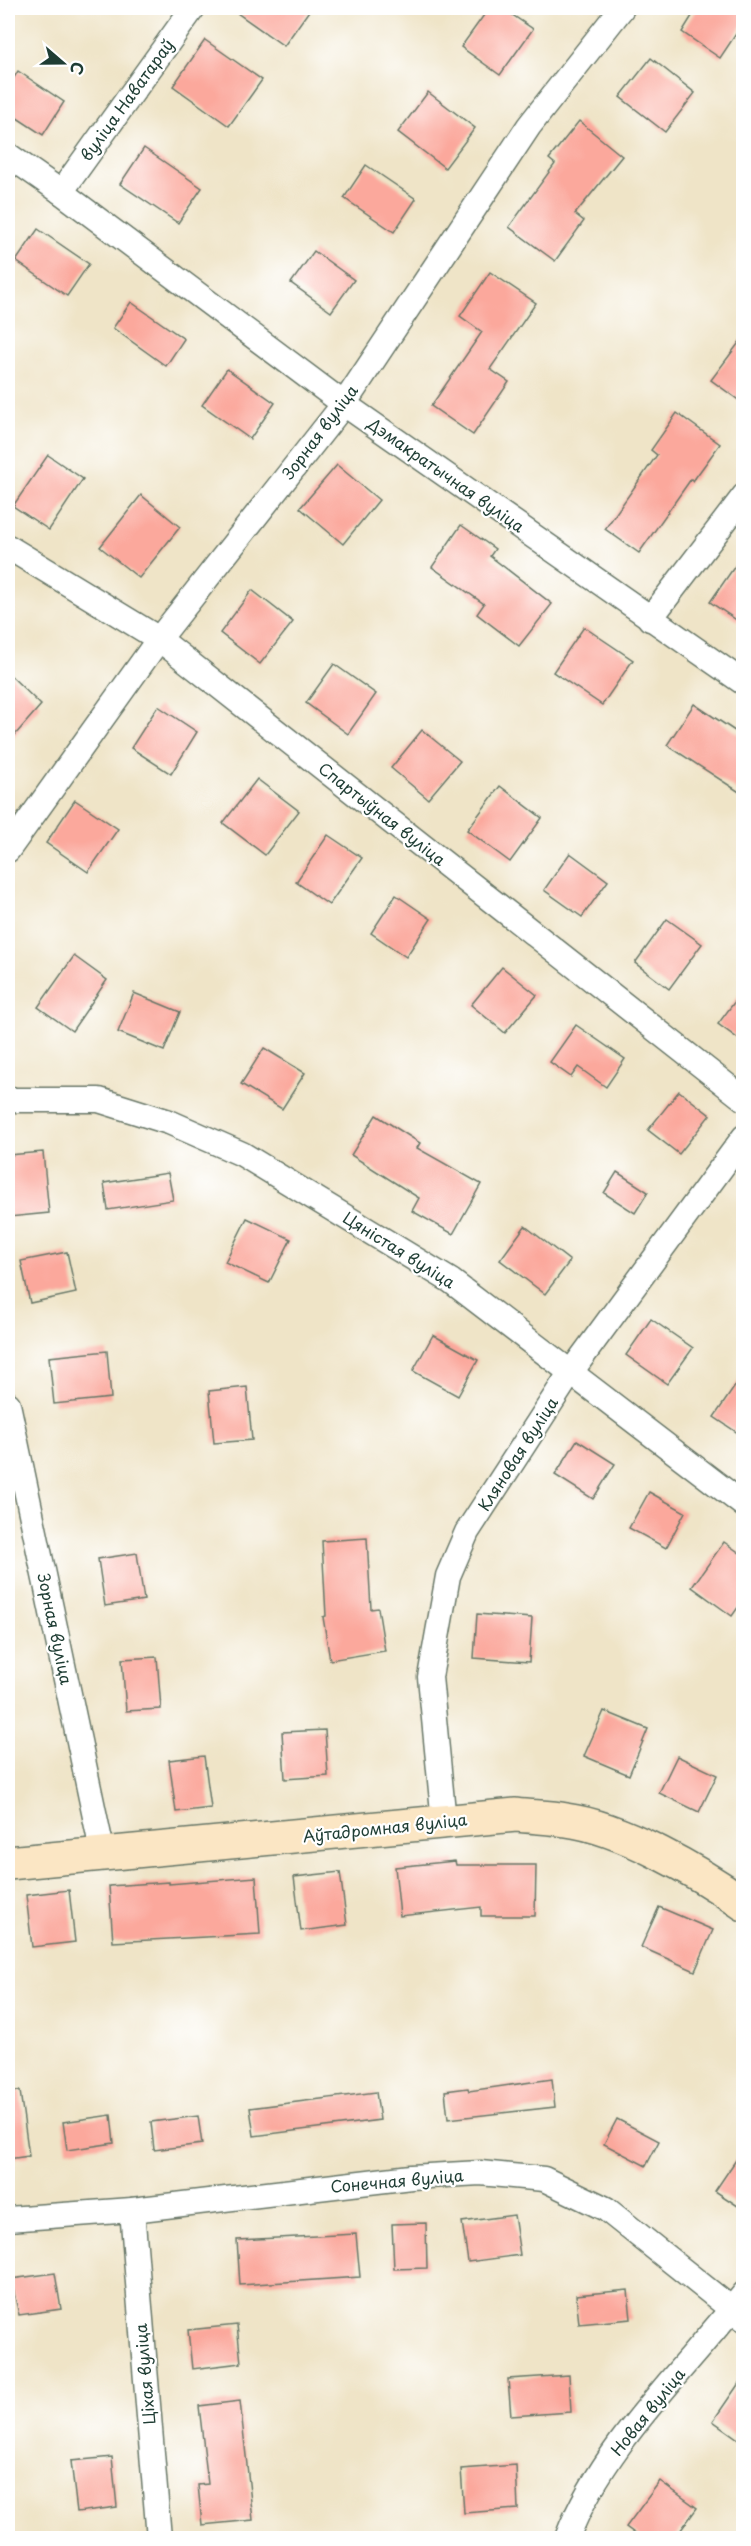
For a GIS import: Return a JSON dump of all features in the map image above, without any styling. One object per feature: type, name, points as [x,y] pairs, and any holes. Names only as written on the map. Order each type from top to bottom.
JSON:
[{"type":"street","name":"вуліца Наватараў","points":[[62,192],[193,8]]},
{"type":"street","name":"Зорная вуліца","points":[[8,850],[159,639],[344,404],[529,126],[622,8]]},
{"type":"street","name":"Дэмакратычная вуліца","points":[[8,154],[344,404],[744,683]]},
{"type":"street","points":[[650,619],[744,496]]},
{"type":"street","name":"Спартыўная вуліца","points":[[8,547],[159,639],[744,1099]]},
{"type":"street","name":"Цяністая вуліца","points":[[8,1100],[99,1100],[169,1122],[242,1154],[451,1281],[744,1505]]},
{"type":"street","name":"Кляновая вуліца","points":[[444,1822],[430,1677],[448,1576],[467,1532],[571,1372],[744,1137]]},
{"type":"street","name":"Зорная вуліца","points":[[8,1404],[103,1855]]},
{"type":"street","name":"Аўтадромная вуліца","points":[[8,1863],[516,1815],[567,1820],[596,1827],[676,1863],[744,1904]]},
{"type":"street","name":"Сонечная вуліца","points":[[8,2219],[132,2210],[411,2177],[480,2173],[543,2179],[606,2209],[740,2308]]},
{"type":"street","name":"Ціхая вуліца","points":[[132,2210],[159,2538]]},
{"type":"street","name":"Новая вуліца","points":[[567,2538],[579,2507],[621,2444],[740,2308]]},
{"type":"building","points":[[230,8],[311,8],[284,46]]},
{"type":"building","points":[[489,8],[502,8],[533,29],[500,75],[461,47]]},
{"type":"building","points":[[697,8],[744,8],[744,22],[720,58],[682,32]]},
{"type":"building","points":[[205,40],[262,80],[229,126],[173,86]]},
{"type":"building","points":[[651,58],[695,93],[665,132],[620,97]]},
{"type":"building","points":[[18,71],[64,102],[43,135],[8,112],[8,87]]},
{"type":"building","points":[[428,92],[475,128],[445,168],[398,132]]},
{"type":"building","points":[[579,121],[622,156],[575,214],[584,221],[555,261],[509,227],[555,164],[549,159]]},
{"type":"building","points":[[144,148],[202,188],[178,223],[120,184]]},
{"type":"building","points":[[366,165],[416,199],[394,232],[344,198]]},
{"type":"building","points":[[38,229],[89,264],[67,296],[16,261]]},
{"type":"building","points":[[314,251],[354,280],[331,312],[291,283]]},
{"type":"building","points":[[490,272],[536,303],[490,369],[509,382],[473,435],[431,406],[482,332],[460,316]]},
{"type":"building","points":[[131,302],[184,339],[166,366],[113,328]]},
{"type":"building","points":[[744,336],[744,404],[711,380]]},
{"type":"building","points":[[227,369],[275,403],[250,439],[202,405]]},
{"type":"building","points":[[677,413],[720,444],[693,481],[691,479],[639,553],[605,529],[657,455],[651,450]]},
{"type":"building","points":[[48,455],[83,479],[49,530],[13,506]]},
{"type":"building","points":[[337,465],[379,500],[343,544],[300,508]]},
{"type":"building","points":[[141,495],[180,527],[139,578],[100,547]]},
{"type":"building","points":[[461,525],[495,549],[490,556],[552,604],[519,646],[477,614],[484,604],[432,567]]},
{"type":"building","points":[[744,553],[744,625],[710,602]]},
{"type":"building","points":[[252,590],[293,622],[260,664],[220,633]]},
{"type":"building","points":[[584,627],[633,660],[602,705],[553,672]]},
{"type":"building","points":[[334,664],[376,694],[348,734],[306,703]]},
{"type":"building","points":[[8,673],[41,705],[8,743]]},
{"type":"building","points":[[694,704],[744,737],[744,795],[667,745]]},
{"type":"building","points":[[158,706],[197,732],[171,774],[131,748]]},
{"type":"building","points":[[422,730],[460,761],[428,799],[391,768]]},
{"type":"building","points":[[257,779],[299,811],[265,855],[223,823]]},
{"type":"building","points":[[500,786],[542,818],[510,862],[467,830]]},
{"type":"building","points":[[75,800],[118,829],[88,872],[46,843]]},
{"type":"building","points":[[328,835],[362,858],[329,905],[296,882]]},
{"type":"building","points":[[570,853],[608,881],[582,917],[544,890]]},
{"type":"building","points":[[396,895],[431,919],[406,957],[371,933]]},
{"type":"building","points":[[667,919],[702,944],[669,989],[635,963]]},
{"type":"building","points":[[74,956],[107,980],[72,1031],[38,1007]]},
{"type":"building","points":[[502,967],[537,995],[505,1033],[471,1005]]},
{"type":"building","points":[[744,989],[744,1043],[718,1024]]},
{"type":"building","points":[[134,993],[180,1012],[164,1051],[118,1032]]},
{"type":"building","points":[[576,1025],[625,1059],[606,1087],[578,1067],[571,1077],[550,1062]]},
{"type":"building","points":[[264,1048],[305,1073],[282,1109],[241,1084]]},
{"type":"building","points":[[679,1091],[710,1115],[679,1154],[648,1130]]},
{"type":"building","points":[[376,1115],[420,1143],[417,1148],[481,1184],[453,1234],[412,1211],[419,1198],[351,1155]]},
{"type":"building","points":[[43,1152],[49,1213],[9,1217],[8,1155]]},
{"type":"building","points":[[617,1172],[648,1192],[635,1213],[604,1193]]},
{"type":"building","points":[[168,1173],[173,1200],[108,1210],[104,1183]]},
{"type":"building","points":[[247,1218],[291,1239],[269,1283],[225,1262]]},
{"type":"building","points":[[525,1226],[570,1261],[545,1294],[500,1260]]},
{"type":"building","points":[[67,1252],[76,1293],[30,1303],[21,1261]]},
{"type":"building","points":[[651,1319],[693,1348],[667,1384],[626,1355]]},
{"type":"building","points":[[433,1335],[478,1360],[458,1396],[413,1371]]},
{"type":"building","points":[[107,1351],[111,1398],[54,1404],[49,1357]]},
{"type":"building","points":[[744,1373],[744,1437],[714,1417]]},
{"type":"building","points":[[247,1387],[252,1440],[214,1443],[209,1391]]},
{"type":"building","points":[[577,1440],[615,1464],[593,1499],[555,1475]]},
{"type":"building","points":[[649,1492],[685,1512],[666,1548],[629,1528]]},
{"type":"building","points":[[367,1538],[371,1609],[378,1608],[385,1651],[330,1660],[323,1617],[326,1616],[322,1541]]},
{"type":"building","points":[[724,1542],[744,1556],[744,1599],[732,1616],[692,1587]]},
{"type":"building","points":[[137,1553],[144,1600],[105,1606],[98,1559]]},
{"type":"building","points":[[477,1614],[532,1618],[529,1662],[474,1658]]},
{"type":"building","points":[[157,1657],[161,1709],[126,1711],[122,1659]]},
{"type":"building","points":[[604,1711],[648,1729],[629,1775],[584,1756]]},
{"type":"building","points":[[325,1730],[328,1776],[285,1779],[282,1732]]},
{"type":"building","points":[[204,1756],[211,1808],[176,1812],[169,1760]]},
{"type":"building","points":[[677,1756],[717,1775],[699,1812],[659,1793]]},
{"type":"building","points":[[455,1861],[456,1865],[536,1865],[535,1916],[481,1916],[481,1907],[400,1916],[395,1867]]},
{"type":"building","points":[[340,1872],[347,1925],[301,1931],[294,1877]]},
{"type":"building","points":[[256,1877],[260,1934],[113,1942],[109,1886]]},
{"type":"building","points":[[69,1890],[75,1942],[32,1947],[26,1895]]},
{"type":"building","points":[[659,1907],[713,1930],[695,1971],[641,1947]]},
{"type":"building","points":[[552,2079],[555,2107],[448,2119],[445,2091],[468,2088],[469,2091]]},
{"type":"building","points":[[20,2091],[29,2156],[8,2159],[8,2092]]},
{"type":"building","points":[[376,2092],[380,2120],[254,2136],[250,2108]]},
{"type":"building","points":[[111,2115],[114,2143],[67,2150],[63,2122]]},
{"type":"building","points":[[198,2116],[202,2144],[154,2150],[151,2122]]},
{"type":"building","points":[[617,2119],[659,2141],[646,2166],[604,2144]]},
{"type":"building","points":[[744,2148],[744,2210],[715,2191]]},
{"type":"building","points":[[514,2215],[520,2255],[468,2262],[462,2222]]},
{"type":"building","points":[[426,2223],[427,2268],[394,2269],[392,2224]]},
{"type":"building","points":[[356,2234],[360,2277],[240,2285],[237,2240]]},
{"type":"building","points":[[55,2273],[61,2309],[19,2315],[11,2279]]},
{"type":"building","points":[[628,2290],[631,2319],[579,2324],[576,2295]]},
{"type":"building","points":[[237,2325],[241,2363],[192,2369],[188,2330]]},
{"type":"building","points":[[569,2375],[571,2412],[511,2416],[508,2379]]},
{"type":"building","points":[[744,2376],[744,2443],[713,2421]]},
{"type":"building","points":[[240,2401],[253,2520],[202,2525],[198,2485],[208,2484],[199,2406]]},
{"type":"building","points":[[112,2457],[117,2507],[77,2512],[71,2461]]},
{"type":"building","points":[[516,2465],[518,2509],[464,2513],[461,2469]]},
{"type":"building","points":[[660,2481],[697,2508],[675,2538],[641,2538],[626,2527]]}]
